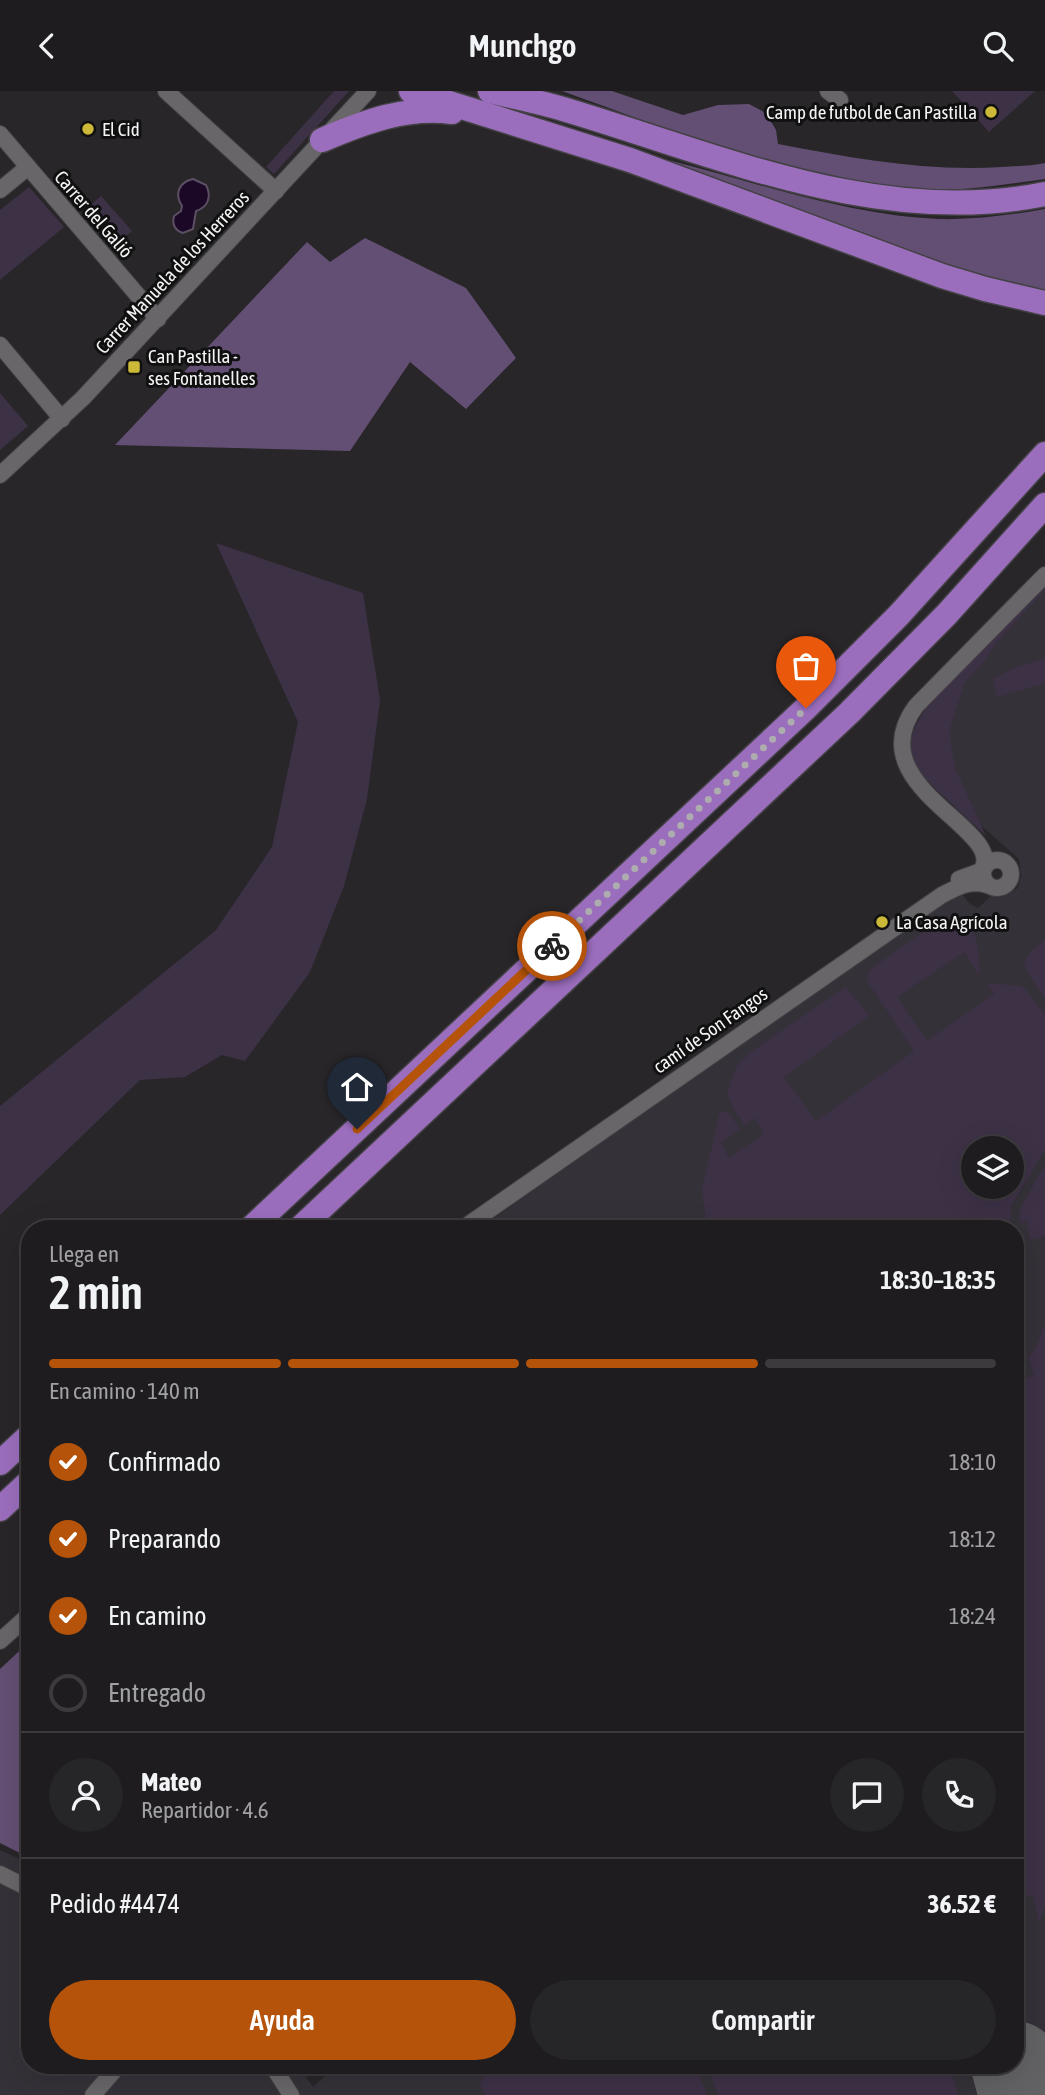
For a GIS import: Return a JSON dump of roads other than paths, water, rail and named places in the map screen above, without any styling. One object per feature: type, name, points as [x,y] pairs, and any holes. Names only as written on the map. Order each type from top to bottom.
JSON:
[{"type":"highway","points":[[411,91],[630,160],[942,276],[1045,303]]},
{"type":"highway","points":[[490,91],[562,109],[751,168],[849,192],[902,200],[968,204],[1045,194]]},
{"type":"highway","points":[[522,91],[562,109]]},
{"type":"highway","points":[[322,140],[369,121],[414,112],[448,112],[525,127]]},
{"type":"highway","points":[[260,1220],[815,699],[948,563],[1045,454]]},
{"type":"highway","points":[[309,1220],[840,722],[947,614],[1045,505]]},
{"type":"highway","points":[[0,1463],[21,1443]]},
{"type":"highway","points":[[0,1509],[21,1489]]},
{"type":"street","points":[[166,91],[276,191]]},
{"type":"street","name":"Carrer Manuela de los Herreros","points":[[0,475],[62,419],[158,319],[368,91]]},
{"type":"street","name":"Carrer del Galió","points":[[0,134],[158,319]]},
{"type":"street","points":[[0,190],[28,167]]},
{"type":"street","points":[[0,345],[62,419]]},
{"type":"street","points":[[942,895],[957,880],[979,873],[984,868],[991,861],[1006,863],[1011,871],[1006,885],[997,888],[988,885],[983,877],[984,868],[986,858],[982,848],[910,775],[902,754],[907,719],[916,706],[1045,575]]},
{"type":"street","name":"camí de Son Fangos","points":[[475,1220],[942,895],[964,884],[975,882],[988,885]]},
{"type":"street","points":[[0,1641],[21,1622]]},
{"type":"street","points":[[0,1874],[21,1884]]},
{"type":"street","points":[[93,2095],[111,2074]]},
{"type":"street","points":[[278,2074],[291,2095]]},
{"type":"place","name":"Camp de futbol de Can Pastilla","points":[[991,112]]},
{"type":"place","name":"El Cid","points":[[88,129]]},
{"type":"place","name":"Can Pastilla - ses Fontanelles","points":[[134,367]]},
{"type":"place","name":"La Casa Agrícola","points":[[882,922]]}]
